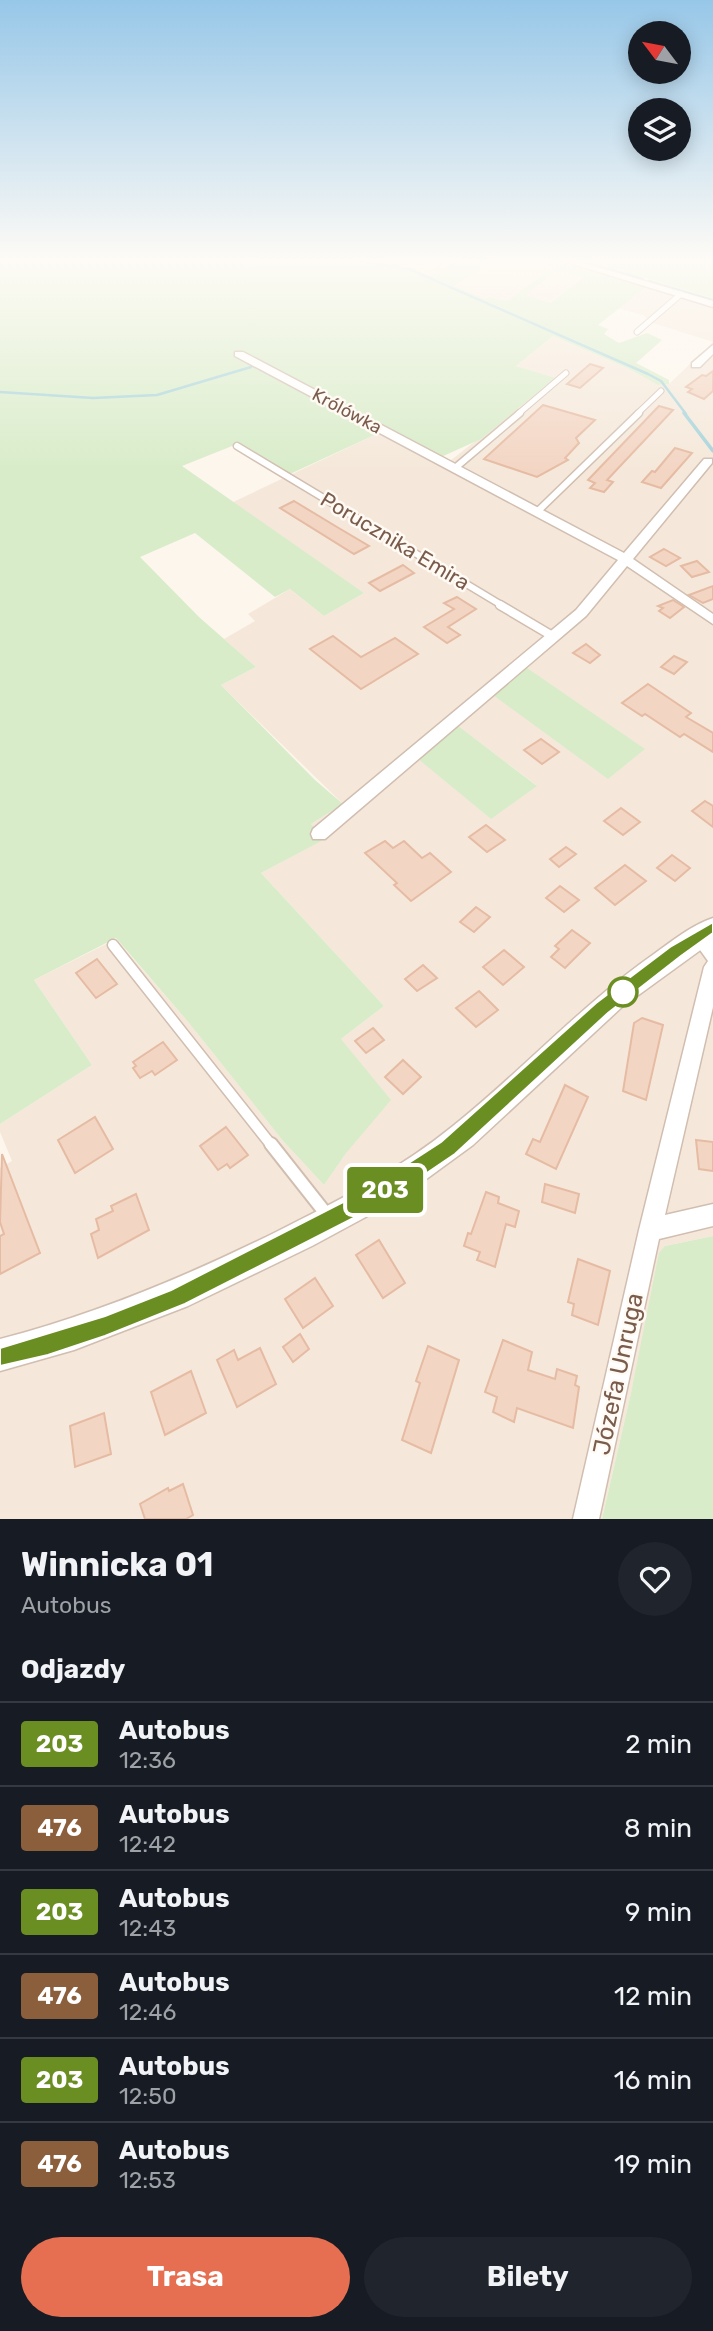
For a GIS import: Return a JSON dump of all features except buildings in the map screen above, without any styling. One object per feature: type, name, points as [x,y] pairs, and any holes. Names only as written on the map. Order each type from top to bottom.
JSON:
[{"type":"street","points":[[696,365],[713,348]]},
{"type":"street","name":"Królówka","points":[[239,354],[625,559],[713,620]]},
{"type":"street","points":[[319,834],[582,613],[708,461]]},
{"type":"street","points":[[0,1355],[48,1344],[105,1326],[177,1297],[331,1220],[406,1178],[448,1148],[602,1008],[708,940]]},
{"type":"street","name":"Józefa Unruga","points":[[586,1519],[650,1230],[713,967]]},
{"type":"street","points":[[650,1230],[713,1215]]},
{"type":"lane","points":[[455,468],[566,373]]},
{"type":"lane","points":[[537,512],[661,390]]},
{"type":"lane","name":"Porucznika Emira","points":[[237,446],[554,637]]},
{"type":"lane","points":[[113,945],[331,1220]]},
{"type":"shaded area","points":[[678,331],[713,331],[713,342]]},
{"type":"shaded area","points":[[553,336],[627,368],[658,385],[669,384],[713,342],[713,1236],[665,1246],[602,1519],[0,1519],[0,1168],[12,1161],[0,1132],[0,1124],[92,1065],[34,980],[116,939],[189,1023],[283,1141],[324,1185],[347,1152],[341,1039],[384,1006],[261,873],[326,838],[311,824],[343,804],[221,685],[256,667],[224,639],[255,621],[248,614],[290,589],[324,616],[364,593],[231,503],[381,432],[450,461],[554,379],[516,366]],"holes":[[[458,726],[536,785],[490,818],[418,758]]]},
{"type":"green space","points":[[0,331],[606,331],[604,334],[619,343],[647,333],[662,340],[636,363],[669,380],[669,384],[658,385],[627,368],[553,336],[516,366],[555,378],[481,439],[441,457],[381,432],[290,474],[237,444],[182,466],[364,593],[324,616],[290,589],[275,597],[195,533],[140,557],[199,617],[256,667],[221,685],[315,780],[343,804],[311,824],[327,838],[261,873],[384,1006],[341,1039],[391,1100],[347,1152],[324,1185],[283,1141],[189,1023],[116,938],[34,980],[92,1065],[0,1124]]},
{"type":"green space","points":[[527,668],[645,749],[608,779],[493,695]]},
{"type":"green space","points":[[457,725],[537,786],[491,819],[417,758]]},
{"type":"green space","points":[[713,1236],[713,1519],[602,1519],[659,1253],[665,1246]]},
{"type":"waterway","points":[[550,331],[661,381],[686,414]]},
{"type":"waterway","points":[[0,392],[93,398],[157,395],[251,367]]},
{"type":"waterway","points":[[684,413],[713,451]]},
{"type":"bus line","name":"203","points":[[0,1355],[48,1344],[105,1326],[177,1297],[299,1237],[406,1178],[448,1148],[484,1117],[602,1008],[639,978],[713,928]]}]
